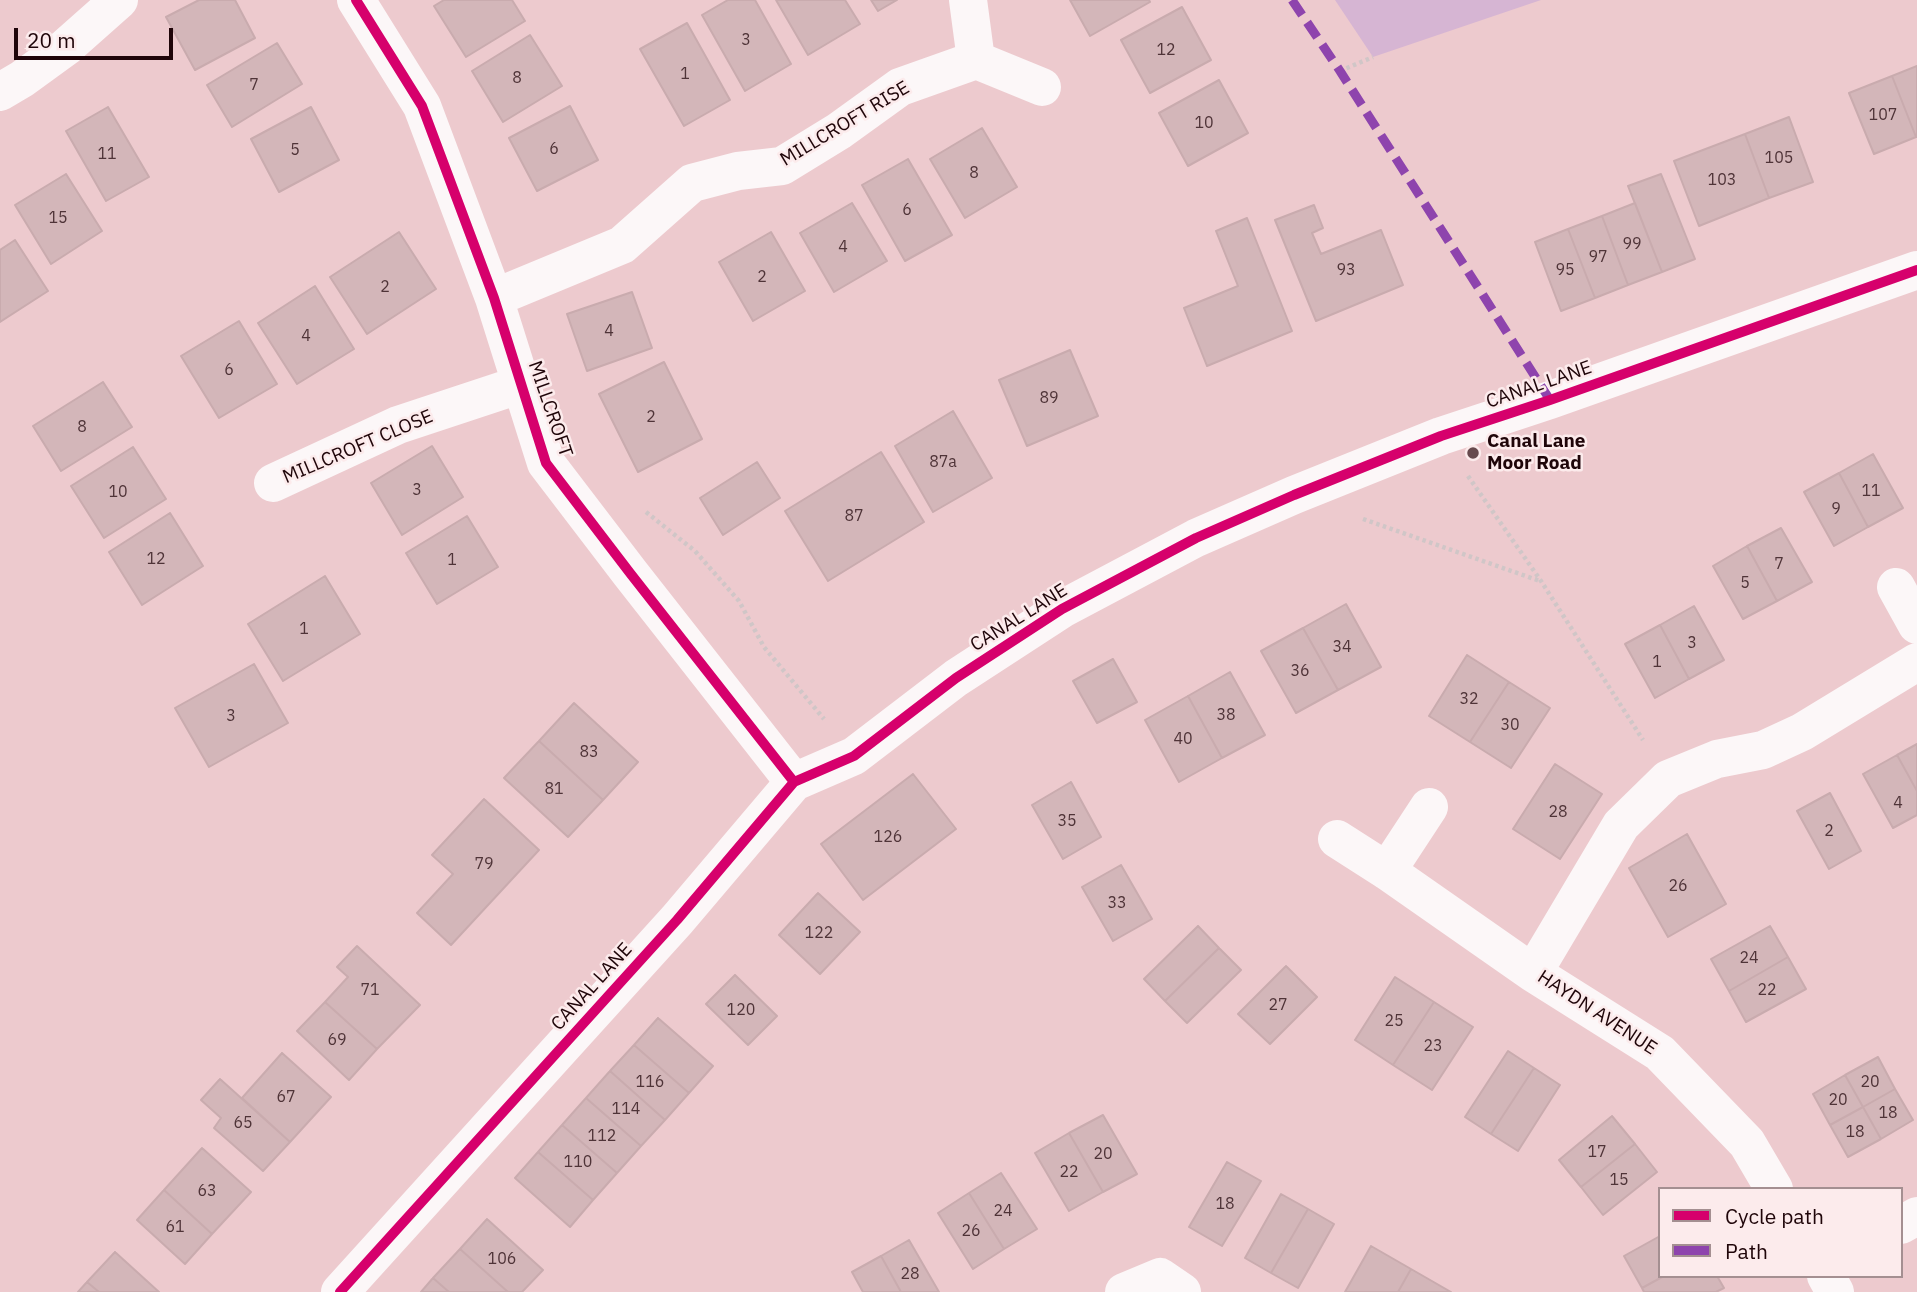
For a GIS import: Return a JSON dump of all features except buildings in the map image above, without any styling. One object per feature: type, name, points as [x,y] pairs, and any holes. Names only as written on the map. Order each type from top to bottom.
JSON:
[{"type":"street","points":[[0,92],[66,47],[119,0]]},
{"type":"street","name":"MILLCROFT","points":[[356,0],[422,106],[494,298],[546,463],[794,782]]},
{"type":"street","points":[[968,0],[976,60],[1042,87]]},
{"type":"street","name":"MILLCROFT RISE","points":[[494,298],[622,245],[692,183],[738,172],[782,166],[839,131],[900,87],[976,60]]},
{"type":"street","name":"CANAL LANE","points":[[340,1292],[677,920],[794,782],[854,756],[956,678],[1062,609],[1196,538],[1441,436],[1563,396],[1917,270]]},
{"type":"street","name":"MILLCROFT CLOSE","points":[[273,483],[398,425],[522,384]]},
{"type":"street","points":[[1896,587],[1917,625]]},
{"type":"street","points":[[1533,972],[1621,825],[1668,779],[1717,759],[1763,750],[1802,732],[1917,662]]},
{"type":"street","points":[[1387,871],[1429,807]]},
{"type":"street","name":"HAYDN AVENUE","points":[[1337,839],[1533,972],[1660,1052],[1747,1143],[1773,1187]]},
{"type":"street","points":[[1124,1292],[1160,1277],[1182,1292]]},
{"type":"path","points":[[1340,71],[1373,57]]},
{"type":"path","points":[[1441,436],[1541,581],[1668,779]]},
{"type":"path","points":[[1294,495],[1541,581]]},
{"type":"path","points":[[639,506],[695,551],[739,601],[764,647],[854,756]]},
{"type":"shaded area","points":[[1335,0],[1541,0],[1373,57]]},
{"type":"marked path","points":[[1292,0],[1550,400]]},
{"type":"cycle path","points":[[356,0],[422,106],[494,298],[546,463],[794,782]]},
{"type":"cycle path","points":[[340,1292],[677,920],[794,782],[854,756],[956,678],[1062,609],[1196,538],[1441,436],[1917,270]]},
{"type":"place","name":"Canal Lane Moor Road","points":[[1473,453]]}]
